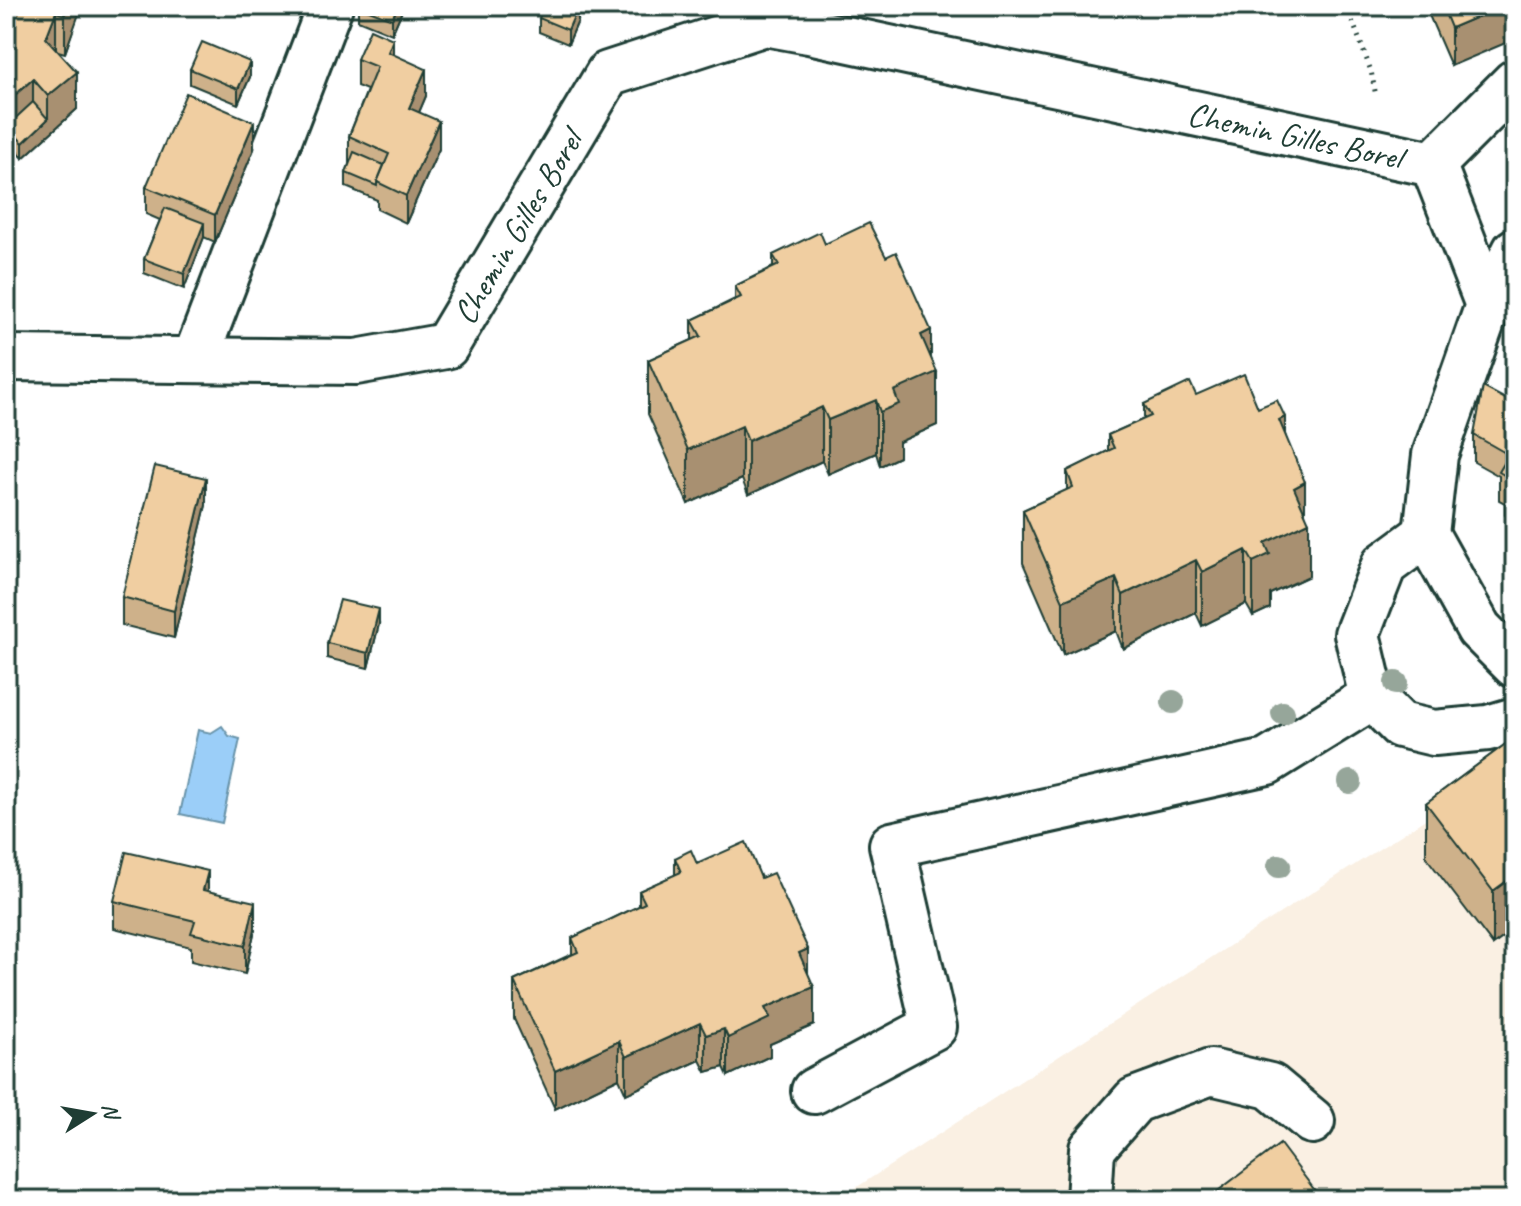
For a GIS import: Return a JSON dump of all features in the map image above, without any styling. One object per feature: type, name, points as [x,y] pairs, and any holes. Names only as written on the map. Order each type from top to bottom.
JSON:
[{"type":"street","points":[[195,359],[330,6]]},
{"type":"street","name":"Chemin Gilles Borel","points":[[6,358],[356,362],[446,346],[608,74],[765,23],[802,18],[1433,164],[1488,305]]},
{"type":"street","points":[[1433,164],[1515,82]]},
{"type":"street","points":[[1515,251],[1488,305],[1435,455],[1426,534],[1479,629],[1515,665]]},
{"type":"street","points":[[1426,534],[1384,565],[1357,634],[1372,697],[1400,725],[1434,733],[1488,728],[1515,720]]},
{"type":"street","points":[[814,1091],[934,1027],[892,845],[1267,762],[1372,697]]},
{"type":"street","points":[[1089,1200],[1092,1149],[1135,1100],[1211,1072],[1270,1086],[1312,1121]]},
{"type":"path","points":[[1347,6],[1371,71],[1388,154]]},
{"type":"shaded area","points":[[1515,761],[1515,1200],[837,1200]]},
{"type":"water","points":[[222,726],[229,736],[240,739],[222,823],[180,814],[198,730],[211,733]]},
{"type":"building","points":[[6,6],[68,6],[65,15],[56,12],[46,38],[77,72],[48,96],[33,79],[6,101]]},
{"type":"building","points":[[359,6],[398,6],[392,19]]},
{"type":"building","points":[[544,6],[578,7],[568,30],[539,18]]},
{"type":"building","points":[[1442,6],[1503,6],[1451,28]]},
{"type":"building","points":[[370,29],[393,39],[388,52],[426,69],[409,108],[439,121],[406,196],[377,182],[389,154],[349,136],[377,67],[357,59]]},
{"type":"building","points":[[202,42],[250,62],[238,89],[190,69]]},
{"type":"building","points":[[186,93],[254,122],[215,215],[146,187]]},
{"type":"building","points":[[33,102],[48,119],[23,143],[7,126]]},
{"type":"building","points":[[354,152],[384,165],[377,186],[346,173]]},
{"type":"building","points":[[165,208],[204,223],[184,274],[144,259]]},
{"type":"building","points":[[869,223],[886,257],[896,252],[931,330],[921,335],[937,372],[894,391],[899,404],[880,412],[876,400],[828,420],[822,407],[748,441],[742,426],[688,450],[648,360],[701,336],[692,320],[741,297],[735,286],[779,265],[773,255],[820,232],[825,244]]},
{"type":"building","points":[[1244,374],[1258,408],[1277,400],[1285,417],[1279,420],[1305,482],[1294,488],[1309,522],[1265,543],[1270,554],[1253,562],[1246,550],[1202,572],[1196,560],[1123,595],[1116,578],[1063,601],[1023,510],[1073,487],[1067,471],[1114,448],[1108,435],[1151,416],[1144,404],[1190,382],[1196,395]]},
{"type":"building","points":[[1483,387],[1515,404],[1515,493],[1505,488],[1511,479],[1499,472],[1509,455],[1474,435]]},
{"type":"building","points":[[155,466],[206,478],[174,611],[122,597]]},
{"type":"building","points":[[340,600],[379,609],[368,653],[327,643]]},
{"type":"building","points":[[1515,737],[1515,875],[1493,891],[1426,803]]},
{"type":"building","points":[[746,842],[761,878],[773,873],[808,949],[799,953],[814,987],[765,1008],[770,1018],[728,1038],[724,1029],[706,1035],[700,1023],[626,1057],[619,1041],[555,1071],[514,981],[578,952],[572,938],[645,903],[639,891],[681,872],[675,858],[691,850],[697,864]]},
{"type":"building","points":[[126,852],[208,871],[203,890],[255,902],[245,946],[191,933],[195,921],[114,901]]},
{"type":"building","points":[[1280,1144],[1322,1200],[1206,1200]]}]
